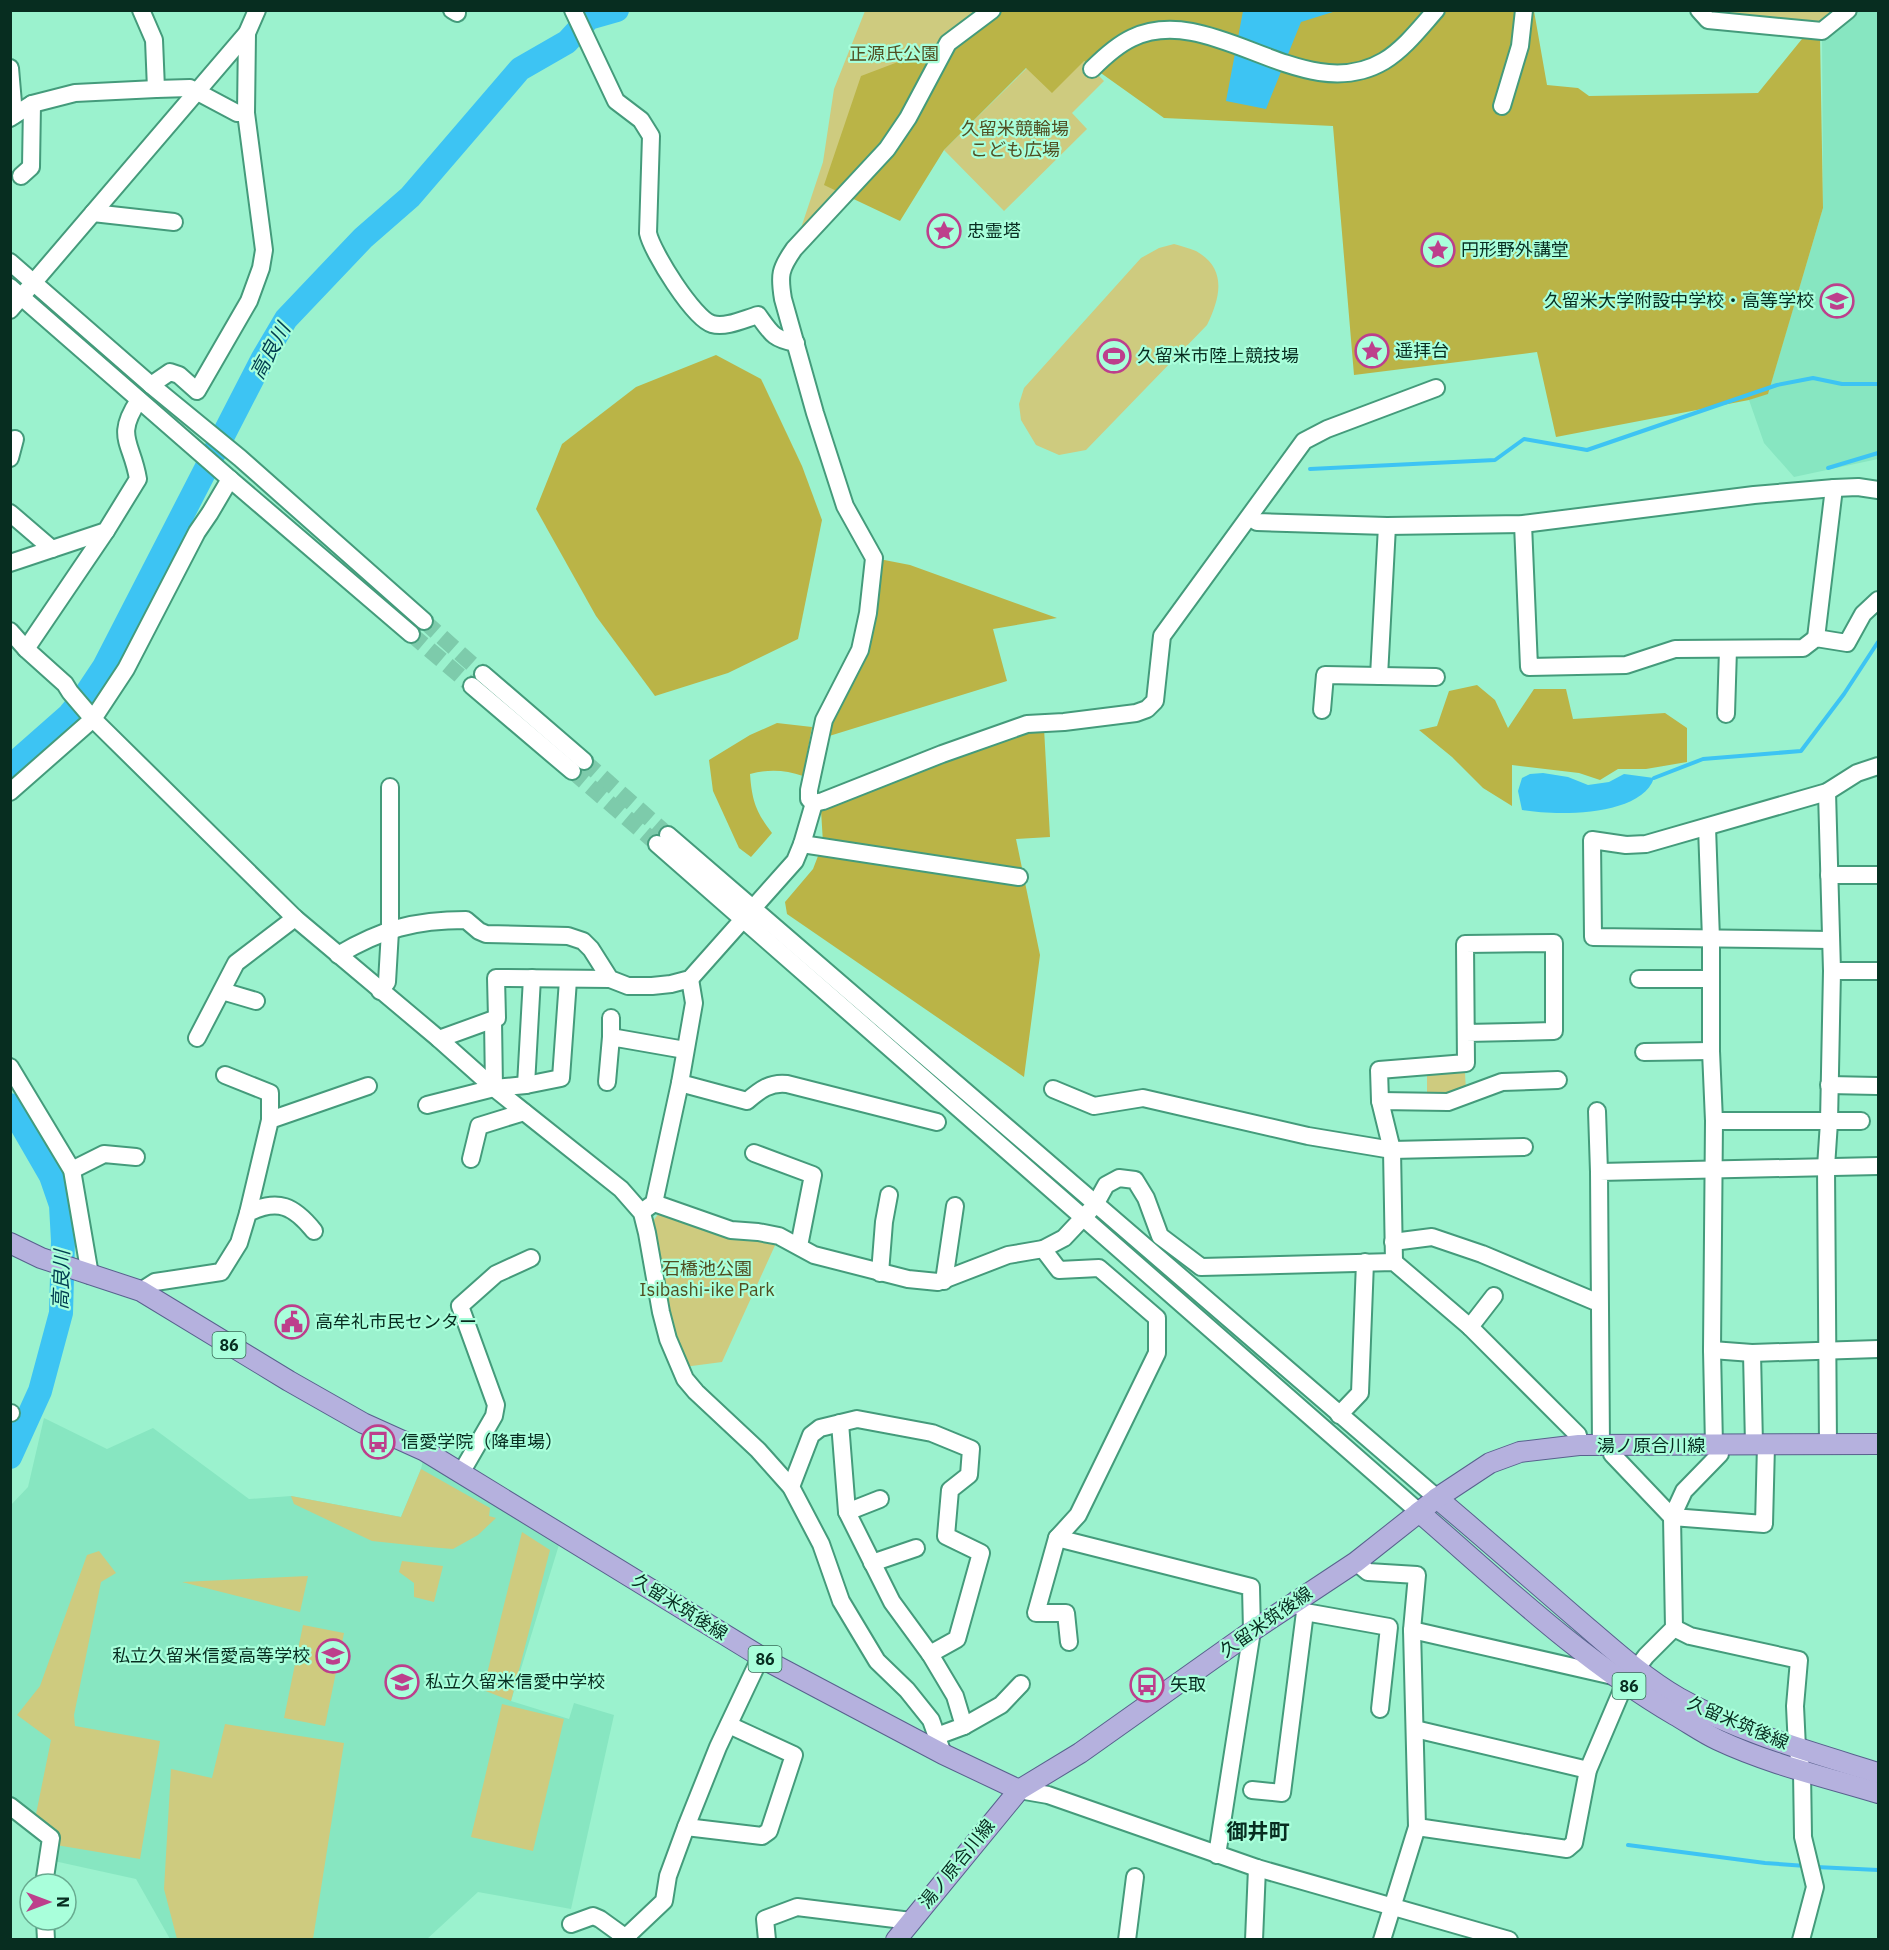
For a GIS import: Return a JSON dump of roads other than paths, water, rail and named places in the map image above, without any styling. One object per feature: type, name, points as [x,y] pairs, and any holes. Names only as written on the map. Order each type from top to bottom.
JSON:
[{"type":"main road","name":"久留米筑後線","points":[[10,1244],[45,1259],[141,1291],[363,1423],[425,1451],[761,1656],[940,1745],[1019,1790],[1080,1753],[1252,1631],[1301,1606],[1437,1498],[1625,1676],[1678,1697],[1725,1721],[1797,1748],[1878,1773]]},
{"type":"main road","name":"湯ノ原合川線","points":[[1437,1498],[1490,1463],[1520,1452],[1579,1445],[1878,1444]]},
{"type":"main road","name":"久留米筑後線","points":[[1419,1512],[1544,1621],[1718,1740],[1802,1770],[1878,1793]]},
{"type":"main road","name":"湯ノ原合川線","points":[[896,1940],[1019,1790]]},
{"type":"street","points":[[141,10],[154,40],[156,89]]},
{"type":"street","points":[[10,310],[16,292],[34,283],[247,33],[257,10]]},
{"type":"street","points":[[573,10],[616,101],[641,120],[651,136],[648,233],[651,245],[667,272],[704,321],[725,324],[758,315],[771,333],[781,340],[796,343]]},
{"type":"street","points":[[814,803],[809,799],[809,790],[824,720],[860,650],[868,613],[874,558],[845,506],[815,413],[783,299],[780,281],[782,266],[794,249],[887,149],[908,118],[948,43],[992,10]]},
{"type":"street","points":[[1092,69],[1107,54],[1132,38],[1150,32],[1172,30],[1229,43],[1287,64],[1324,74],[1351,74],[1383,62],[1408,42],[1436,10]]},
{"type":"street","points":[[1502,106],[1520,46],[1524,10]]},
{"type":"street","points":[[1700,10],[1708,20],[1822,31],[1848,10]]},
{"type":"street","points":[[152,385],[170,372],[179,375],[197,391],[249,301],[255,285],[264,249],[246,113],[247,33]]},
{"type":"street","points":[[10,68],[12,116],[32,104],[75,93],[190,88],[237,113],[246,113]]},
{"type":"street","points":[[21,176],[31,166],[32,104]]},
{"type":"street","points":[[93,213],[174,222]]},
{"type":"street","points":[[10,262],[240,458],[424,621]]},
{"type":"street","points":[[16,292],[411,634]]},
{"type":"street","points":[[814,803],[1027,724],[1064,722],[1136,713],[1147,709],[1155,700],[1162,636],[1304,441],[1327,429],[1436,388]]},
{"type":"street","points":[[26,649],[138,480],[125,432],[126,422],[139,400]]},
{"type":"street","points":[[10,458],[15,439]]},
{"type":"street","points":[[10,792],[93,719],[126,669],[197,532],[230,479]]},
{"type":"street","points":[[1250,518],[1257,522],[1386,526],[1523,524],[1754,495],[1858,487],[1878,490]]},
{"type":"street","points":[[1523,524],[1529,667],[1626,665],[1675,649],[1803,648],[1816,638],[1834,488]]},
{"type":"street","points":[[10,513],[52,549]]},
{"type":"street","points":[[1379,676],[1386,526]]},
{"type":"street","points":[[10,563],[106,531]]},
{"type":"street","points":[[1816,638],[1846,643],[1863,614],[1878,600]]},
{"type":"street","points":[[10,631],[26,649],[65,684],[93,719],[295,918],[494,1088],[648,1208],[731,1230],[779,1236],[814,1255],[880,1273],[938,1282],[1008,1255],[1043,1249],[1064,1238],[1090,1211],[1106,1185],[1119,1178],[1135,1180],[1146,1198],[1160,1236],[1201,1267],[1394,1262],[1470,1327],[1578,1435],[1579,1445]]},
{"type":"street","points":[[1726,714],[1728,648]]},
{"type":"street","points":[[1322,710],[1324,675],[1436,677]]},
{"type":"street","points":[[477,680],[578,766]]},
{"type":"street","points":[[1831,940],[1593,937],[1592,840],[1626,845],[1646,844],[1827,792],[1857,773],[1878,766]]},
{"type":"street","points":[[380,991],[387,982],[390,931],[390,787]]},
{"type":"street","points":[[1827,792],[1832,971],[1826,1167],[1828,1445]]},
{"type":"street","points":[[494,1088],[496,978],[610,979],[628,986],[652,986],[690,979],[795,861],[814,803]]},
{"type":"street","points":[[1417,1827],[1567,1849],[1574,1843],[1588,1770],[1625,1676],[1674,1628],[1672,1517],[1684,1491],[1720,1455],[1717,1446],[1712,1350],[1714,1171],[1707,827]]},
{"type":"street","points":[[663,839],[1090,1211],[1419,1512]]},
{"type":"street","points":[[802,844],[1019,877]]},
{"type":"street","points":[[1829,880],[1878,874]]},
{"type":"street","points":[[1829,880],[1878,886]]},
{"type":"street","points":[[197,1038],[236,963],[295,918]]},
{"type":"street","points":[[338,955],[364,939],[390,931],[432,920],[466,920],[479,932],[493,935],[568,936],[583,941],[591,949],[610,979]]},
{"type":"street","points":[[1394,1262],[1392,1150],[1380,1101],[1379,1070],[1466,1062],[1465,944],[1554,943],[1554,1031],[1466,1033]]},
{"type":"street","points":[[1832,971],[1878,971]]},
{"type":"street","points":[[526,1085],[532,978]]},
{"type":"street","points":[[690,979],[694,1002],[680,1083],[648,1208],[647,1233],[668,1339],[685,1379],[758,1450],[791,1487],[821,1544],[847,1611],[877,1661],[907,1690],[931,1720],[940,1745],[964,1726],[1001,1705],[1022,1684]]},
{"type":"street","points":[[1639,979],[1711,979]]},
{"type":"street","points":[[427,1105],[494,1088],[561,1078],[568,980]]},
{"type":"street","points":[[222,991],[256,1001]]},
{"type":"street","points":[[607,1082],[611,1018]]},
{"type":"street","points":[[439,1039],[494,1020]]},
{"type":"street","points":[[611,1037],[685,1050]]},
{"type":"street","points":[[1644,1052],[1711,1051]]},
{"type":"street","points":[[10,1067],[72,1170],[90,1275]]},
{"type":"street","points":[[141,1291],[155,1282],[221,1272],[239,1244],[270,1120],[270,1093],[225,1076]]},
{"type":"street","points":[[1380,1101],[1448,1102],[1502,1082],[1558,1080]]},
{"type":"street","points":[[680,1083],[747,1101],[763,1088],[777,1083],[787,1084],[937,1122]]},
{"type":"street","points":[[270,1120],[368,1086]]},
{"type":"street","points":[[1829,1086],[1878,1086]]},
{"type":"street","points":[[1053,1089],[1094,1106],[1143,1098],[1308,1136],[1392,1150],[1524,1147]]},
{"type":"street","points":[[1597,1111],[1599,1301],[1606,1446],[1672,1517],[1764,1524],[1752,1353]]},
{"type":"street","points":[[471,1159],[479,1126],[524,1112]]},
{"type":"street","points":[[1713,1121],[1860,1121]]},
{"type":"street","points":[[753,1153],[813,1174],[799,1246]]},
{"type":"street","points":[[72,1170],[104,1154],[136,1157]]},
{"type":"street","points":[[1599,1172],[1878,1166]]},
{"type":"street","points":[[880,1273],[884,1222],[889,1195]]},
{"type":"street","points":[[248,1213],[262,1206],[278,1204],[290,1208],[304,1218],[314,1231]]},
{"type":"street","points":[[944,1281],[956,1206]]},
{"type":"street","points":[[1090,1211],[1437,1498]]},
{"type":"street","points":[[1393,1242],[1432,1237],[1482,1254],[1594,1301],[1599,1301]]},
{"type":"street","points":[[1043,1249],[1059,1270],[1099,1268],[1156,1318],[1156,1353],[1078,1515],[1057,1538],[1035,1613],[1066,1613],[1070,1642]]},
{"type":"street","points":[[461,1473],[494,1416],[496,1405],[460,1306],[496,1274],[531,1258]]},
{"type":"street","points":[[1339,1415],[1360,1393],[1365,1263]]},
{"type":"street","points":[[1470,1327],[1494,1296]]},
{"type":"street","points":[[1712,1350],[1752,1353],[1878,1349]]},
{"type":"street","points":[[791,1487],[811,1435],[820,1428],[857,1419],[932,1433],[971,1449],[969,1475],[950,1490],[946,1536],[981,1553],[957,1640],[930,1654]]},
{"type":"street","points":[[840,1423],[847,1512],[892,1602],[930,1654],[956,1696],[964,1726]]},
{"type":"street","points":[[847,1512],[880,1499]]},
{"type":"street","points":[[1057,1538],[1251,1587],[1252,1631],[1217,1855]]},
{"type":"street","points":[[872,1563],[916,1548]]},
{"type":"street","points":[[1356,1562],[1368,1572],[1417,1575],[1412,1630],[1417,1827],[1382,1940]]},
{"type":"street","points":[[1252,1790],[1282,1793],[1301,1606],[1389,1627],[1380,1709]]},
{"type":"street","points":[[1674,1628],[1690,1636],[1799,1660],[1795,1706],[1797,1748],[1802,1770],[1803,1837],[1815,1887],[1801,1940]]},
{"type":"street","points":[[1412,1630],[1625,1676]]},
{"type":"street","points":[[571,1924],[593,1916],[625,1938],[664,1901],[668,1876],[686,1827],[718,1747],[761,1656]]},
{"type":"street","points":[[686,1827],[762,1836],[769,1831],[794,1755],[729,1725]]},
{"type":"street","points":[[1415,1729],[1588,1770]]},
{"type":"street","points":[[1019,1790],[1048,1795],[1257,1868],[1509,1940]]},
{"type":"street","points":[[10,1806],[51,1838],[46,1872]]},
{"type":"street","points":[[1254,1940],[1257,1868]]},
{"type":"street","points":[[1127,1940],[1135,1877]]},
{"type":"street","points":[[767,1940],[765,1919],[797,1907],[911,1921]]},
{"type":"water","points":[[1243,11],[1336,11],[1301,22],[1266,109],[1226,101]]},
{"type":"water","points":[[1543,773],[1568,777],[1588,785],[1609,782],[1624,774],[1654,778],[1646,791],[1633,800],[1615,807],[1575,813],[1522,810],[1518,791],[1522,778],[1530,774]]},
{"type":"waterway","name":"高良川","points":[[10,767],[69,715],[104,667],[263,358],[286,319],[363,238],[410,197],[520,69],[567,42],[589,18],[617,10]]},
{"type":"waterway","points":[[1310,469],[1495,460],[1524,439],[1587,450],[1777,385],[1813,378],[1842,384],[1878,384]]},
{"type":"waterway","points":[[1828,468],[1878,453]]},
{"type":"waterway","points":[[1654,778],[1703,759],[1801,751],[1844,694],[1878,642]]},
{"type":"waterway","name":"高良川","points":[[10,1105],[51,1176],[61,1205],[63,1241],[61,1313],[40,1391],[10,1457]]},
{"type":"waterway","points":[[1628,1845],[1765,1863],[1806,1866]]},
{"type":"waterway","points":[[1816,1867],[1878,1870]]},
{"type":"tunnel","points":[[424,621],[483,674]]},
{"type":"tunnel","points":[[411,634],[472,686]]},
{"type":"tunnel","points":[[584,761],[668,835]]},
{"type":"tunnel","points":[[572,771],[657,844]]},
{"type":"place","name":"忠霊塔","points":[[944,231]]},
{"type":"place","name":"円形野外講堂","points":[[1438,250]]},
{"type":"place","name":"久留米大学附設中学校・高等学校","points":[[1837,301]]},
{"type":"place","name":"遥拝台","points":[[1372,351]]},
{"type":"place","name":"久留米市陸上競技場","points":[[1114,356]]},
{"type":"place","name":"高牟礼市民センター","points":[[292,1322]]},
{"type":"place","name":"信愛学院（降車場）","points":[[378,1442]]},
{"type":"place","name":"私立久留米信愛高等学校","points":[[333,1656]]},
{"type":"place","name":"私立久留米信愛中学校","points":[[402,1682]]},
{"type":"place","name":"矢取","points":[[1147,1685]]},
{"type":"district","name":"御井町","points":[[1258,1832]]},
{"type":"park label","name":"正源氏公園","points":[[894,54]]},
{"type":"park label","name":"久留米競輪場 こども広場","points":[[1015,139]]},
{"type":"park label","name":"石橋池公園 Isibashi-ike Park","points":[[707,1279]]}]
